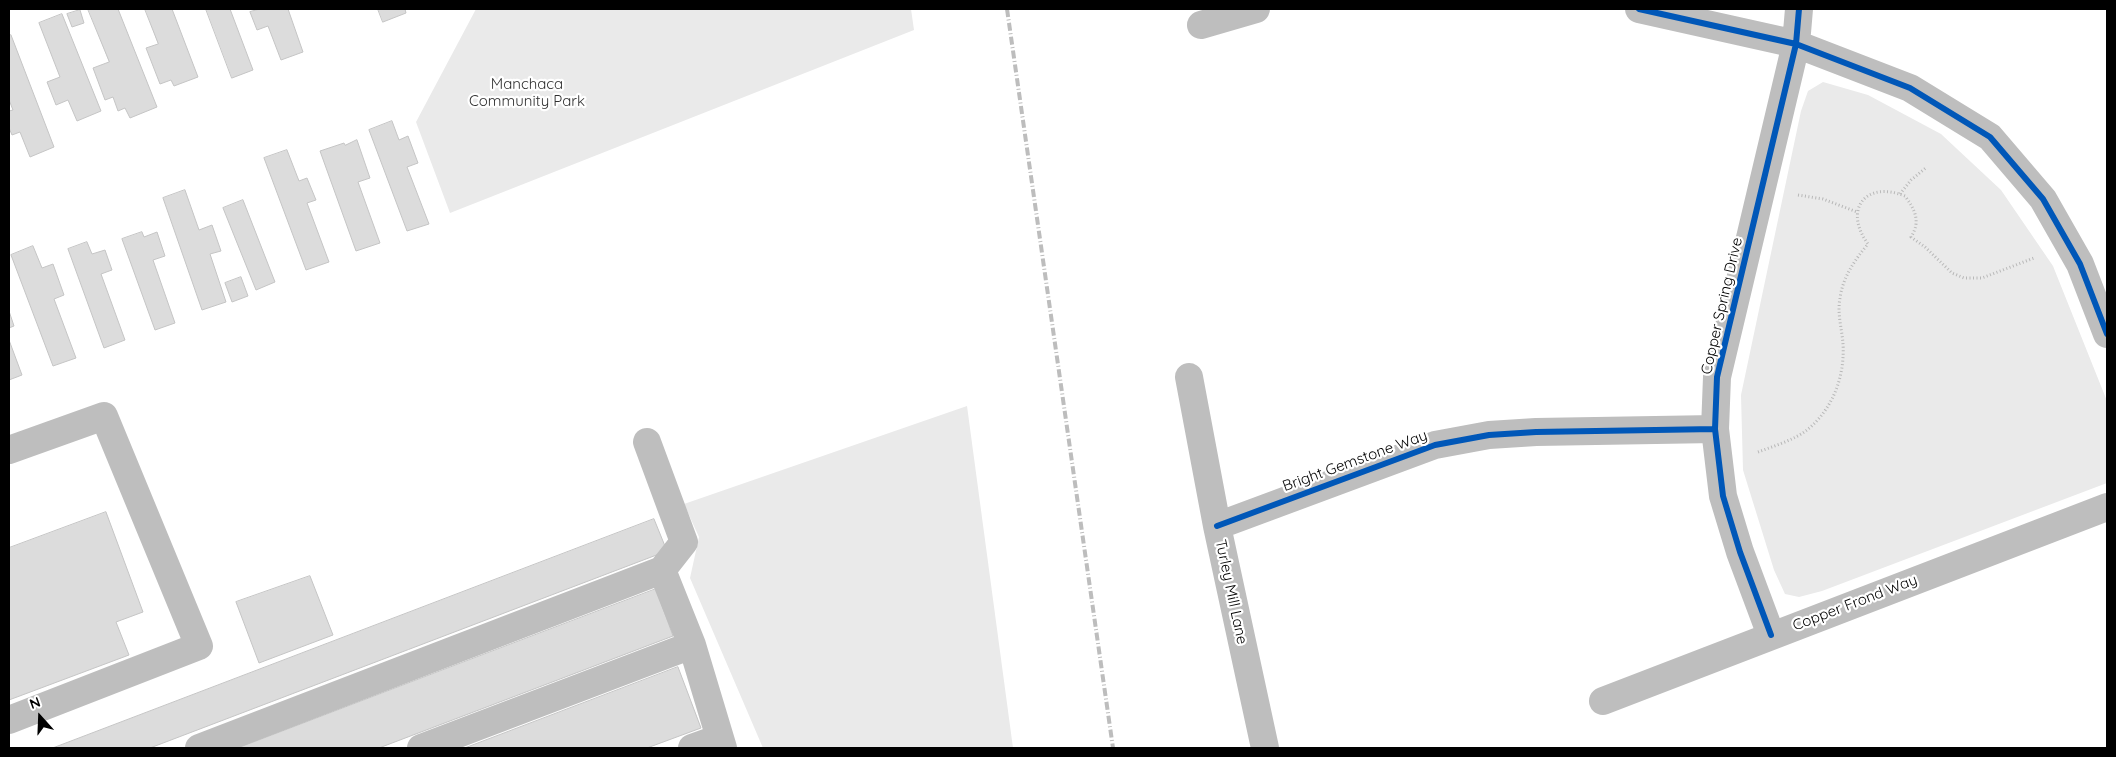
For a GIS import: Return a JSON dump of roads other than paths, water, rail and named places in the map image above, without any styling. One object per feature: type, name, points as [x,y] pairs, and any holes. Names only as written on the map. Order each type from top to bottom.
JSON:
[{"type":"street","points":[[1201,25],[1256,9]]},
{"type":"street","points":[[1639,9],[1796,44],[1910,88],[1990,137],[2044,199],[2080,264],[2107,334]]},
{"type":"street","name":"Copper Spring Drive","points":[[1771,635],[1740,552],[1723,496],[1715,429],[1717,377],[1796,44],[1799,9]]},
{"type":"street","name":"Turley Mill Lane","points":[[1189,377],[1217,526],[1266,748]]},
{"type":"street","points":[[9,450],[104,416],[199,646],[9,720]]},
{"type":"street","name":"Bright Gemstone Way","points":[[1217,526],[1435,445],[1489,435],[1536,432],[1715,429]]},
{"type":"street","points":[[199,748],[662,570],[684,542],[647,442]]},
{"type":"street","name":"Copper Frond Way","points":[[1603,701],[2107,506]]},
{"type":"street","points":[[662,570],[692,644],[722,743],[692,748]]},
{"type":"street","points":[[421,748],[692,644]]},
{"type":"railway","points":[[1007,9],[1113,748]]},
{"type":"park label","name":"Manchaca Community Park","points":[[527,92]]}]
